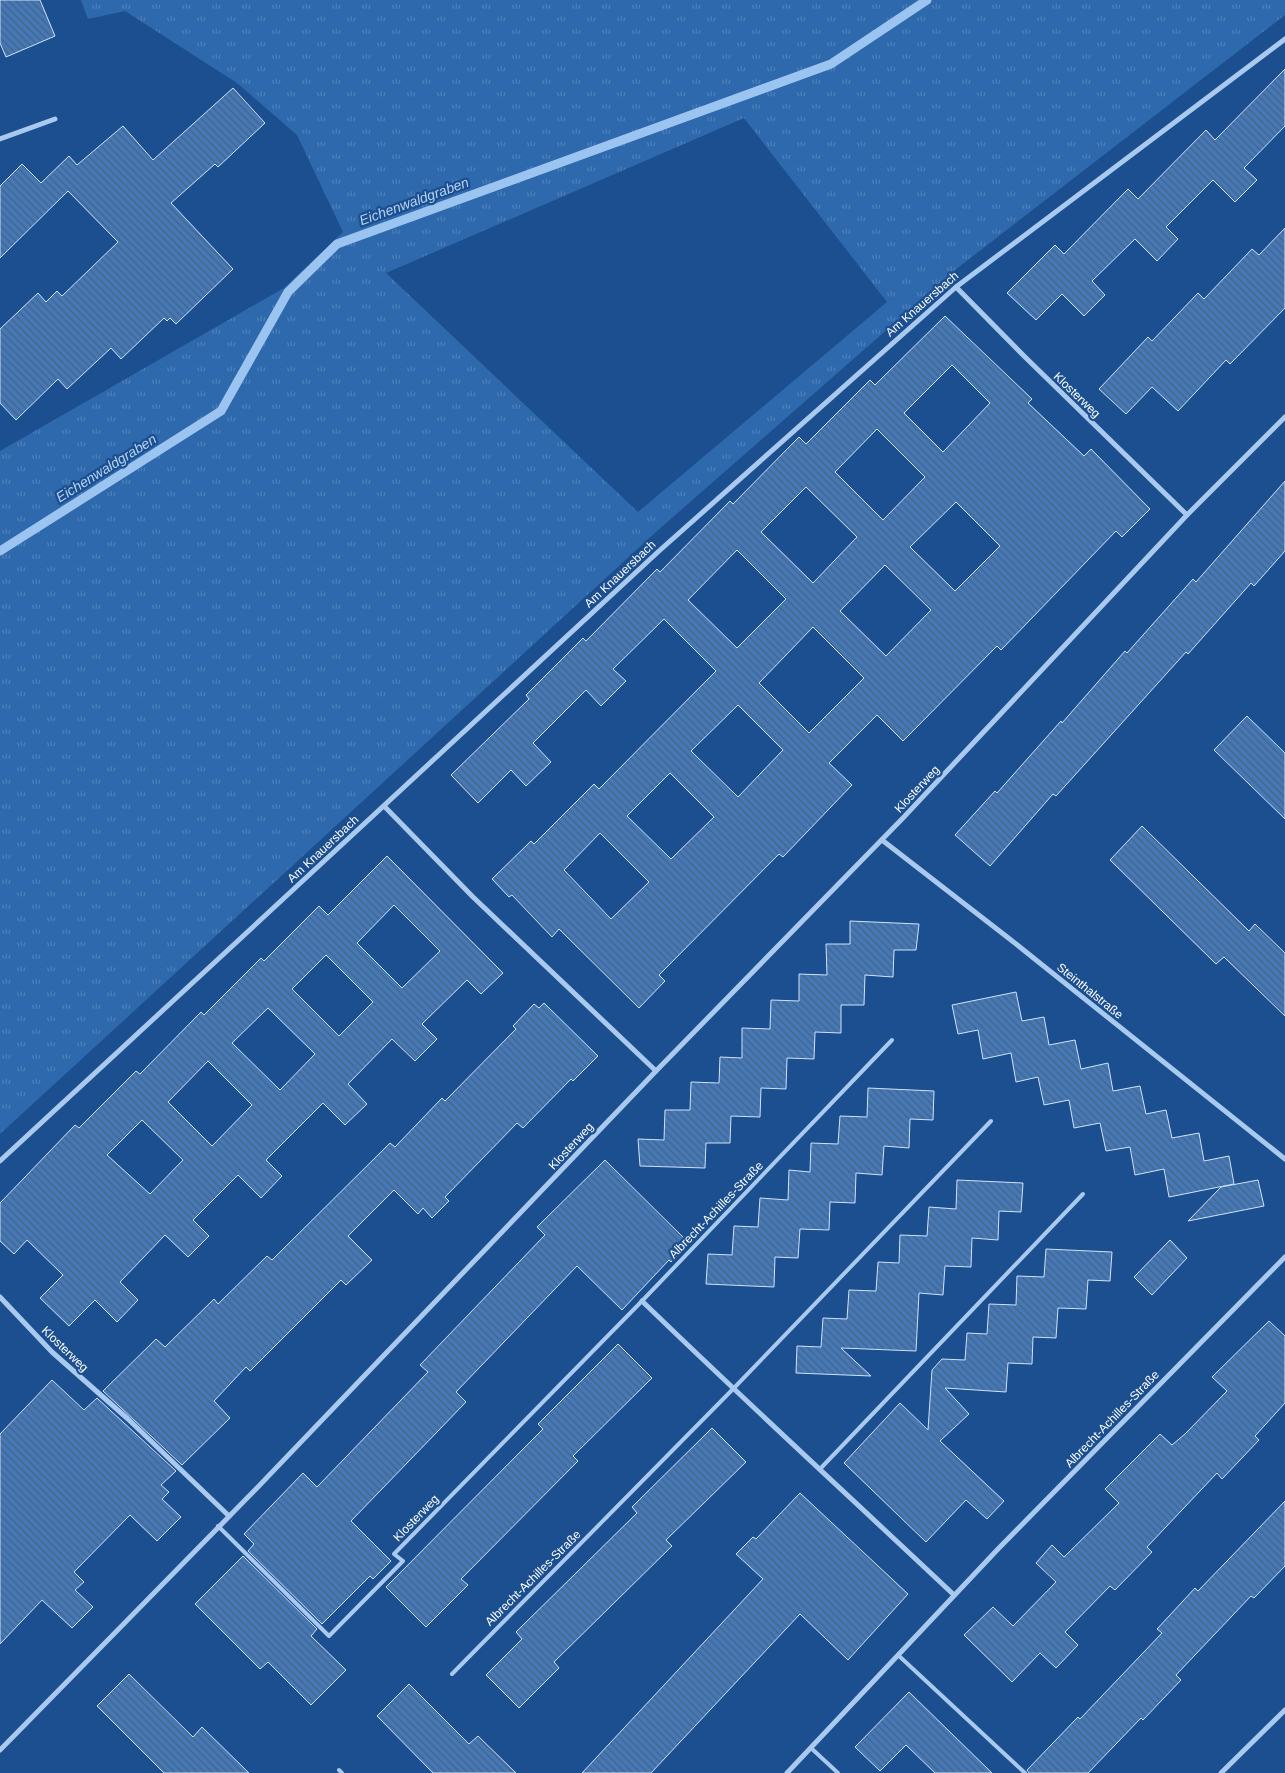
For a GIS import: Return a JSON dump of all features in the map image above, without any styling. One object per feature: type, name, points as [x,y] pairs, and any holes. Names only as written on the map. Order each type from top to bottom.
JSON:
[{"type":"street","name":"Am Knauersbach","points":[[0,1161],[659,551],[956,287],[1285,39]]},
{"type":"street","points":[[0,139],[56,119]]},
{"type":"street","name":"Klosterweg","points":[[956,287],[1133,464],[1187,515]]},
{"type":"street","name":"Klosterweg","points":[[0,1750],[229,1516],[656,1071],[882,840],[1187,515],[1285,417]]},
{"type":"street","points":[[384,806],[473,897],[656,1071]]},
{"type":"street","name":"Steinthalstraße","points":[[882,840],[1011,940],[1285,1159]]},
{"type":"street","name":"Albrecht-Achilles-Straße","points":[[787,1773],[954,1595],[1285,1257]]},
{"type":"street","name":"Klosterweg","points":[[0,1297],[52,1352],[128,1419],[229,1516]]},
{"type":"street","points":[[642,1302],[954,1595]]},
{"type":"street","points":[[1221,1773],[1285,1710]]},
{"type":"lane","name":"Albrecht-Achilles-Straße","points":[[642,1302],[892,1040]]},
{"type":"lane","name":"Albrecht-Achilles-Straße","points":[[452,1674],[733,1389],[991,1121]]},
{"type":"lane","points":[[820,1469],[1083,1194]]},
{"type":"lane","name":"Klosterweg","points":[[218,1526],[329,1636],[403,1561],[394,1554],[642,1302]]},
{"type":"lane","points":[[898,1655],[1025,1773]]},
{"type":"lane","points":[[811,1748],[838,1773]]},
{"type":"green space","points":[[81,0],[1285,0],[1285,15],[955,270],[657,531],[0,1134],[0,451],[284,288],[343,232],[297,135],[237,83],[125,11],[88,19]],"holes":[[[744,118],[887,302],[638,512],[386,273]]]},
{"type":"building","points":[[0,0],[40,0],[55,36],[6,57],[0,43]]},
{"type":"building","points":[[1285,69],[1285,126],[1244,168],[1257,180],[1235,202],[1213,180],[1166,227],[1178,239],[1157,261],[1135,239],[1092,281],[1105,295],[1084,316],[1062,294],[1036,320],[1007,293],[1055,245],[1064,254],[1128,189],[1138,199],[1206,130],[1215,140]]},
{"type":"building","points":[[233,88],[265,123],[218,167],[215,164],[171,203],[233,269],[176,324],[170,318],[167,321],[164,318],[121,359],[111,348],[67,389],[58,379],[16,420],[0,403],[0,329],[38,293],[46,302],[57,291],[62,296],[118,242],[68,191],[0,258],[0,186],[22,164],[41,183],[69,156],[77,165],[123,126],[153,160]]},
{"type":"building","points":[[1285,228],[1285,308],[1230,364],[1226,360],[1178,411],[1152,387],[1126,414],[1099,389],[1148,337],[1152,341],[1198,293],[1204,299],[1252,249],[1259,255]]},
{"type":"building","points":[[945,316],[1032,399],[1028,403],[1084,456],[1091,449],[1150,509],[1122,537],[1116,531],[1001,650],[997,646],[903,741],[877,715],[829,763],[852,785],[783,857],[779,854],[659,975],[665,981],[639,1008],[559,929],[552,937],[512,895],[509,897],[492,879],[531,841],[534,844],[594,784],[599,789],[716,671],[664,619],[613,669],[626,681],[601,706],[586,690],[533,743],[551,762],[526,786],[511,770],[478,803],[451,775],[529,699],[526,695],[583,638],[586,641],[657,569],[660,572],[730,501],[733,504],[799,437],[806,444],[870,380],[875,385]],"holes":[[[952,365],[990,403],[943,452],[904,413]],[[877,429],[925,477],[883,520],[835,472]],[[806,487],[857,537],[813,583],[761,532]],[[956,502],[1000,546],[955,591],[910,547]],[[737,550],[786,599],[737,648],[688,600]],[[885,565],[931,610],[886,656],[840,611]],[[813,627],[864,678],[809,733],[759,683]],[[738,705],[783,750],[738,797],[691,751]],[[670,773],[714,817],[671,859],[627,816]],[[600,833],[649,882],[611,919],[564,870]]]},
{"type":"building","points":[[1285,481],[1285,551],[1254,586],[1251,583],[1188,654],[1186,652],[1056,796],[1053,794],[990,866],[955,835],[995,791],[997,793],[1125,651],[1127,653],[1193,579],[1196,582]]},
{"type":"building","points":[[1247,716],[1285,753],[1285,819],[1214,750]]},
{"type":"building","points":[[1142,826],[1249,931],[1255,924],[1285,953],[1285,1016],[1224,957],[1216,964],[1110,860]]},
{"type":"building","points":[[387,856],[503,973],[481,994],[467,980],[422,1024],[437,1039],[415,1061],[392,1039],[348,1084],[367,1104],[345,1125],[323,1103],[266,1160],[282,1176],[261,1198],[238,1175],[193,1220],[209,1236],[188,1257],[165,1235],[120,1282],[138,1300],[117,1322],[95,1300],[69,1326],[40,1298],[63,1275],[27,1240],[14,1254],[0,1241],[0,1203],[75,1125],[79,1128],[136,1071],[140,1074],[201,1012],[204,1015],[261,958],[264,961],[319,906],[328,915]],"holes":[[[394,905],[440,951],[402,988],[357,943]],[[326,955],[373,1002],[339,1036],[292,989]],[[268,1008],[315,1054],[280,1090],[232,1043]],[[208,1061],[252,1105],[212,1146],[168,1102]],[[142,1120],[183,1160],[150,1194],[107,1155]]]},
{"type":"building","points":[[850,921],[919,924],[916,950],[894,950],[893,977],[865,975],[864,1005],[841,1005],[841,1033],[815,1032],[814,1059],[787,1058],[786,1089],[761,1088],[760,1117],[731,1116],[730,1143],[706,1143],[705,1168],[640,1166],[638,1139],[664,1140],[665,1110],[690,1110],[691,1082],[719,1083],[720,1057],[742,1058],[742,1028],[770,1029],[771,1000],[799,1001],[799,974],[827,975],[826,944],[850,944]]},
{"type":"building","points":[[1016,992],[1022,1021],[1044,1017],[1049,1045],[1075,1040],[1081,1069],[1108,1063],[1113,1091],[1140,1086],[1146,1114],[1166,1110],[1172,1138],[1199,1133],[1204,1161],[1229,1156],[1234,1184],[1169,1197],[1164,1169],[1135,1175],[1130,1147],[1106,1151],[1100,1123],[1074,1128],[1069,1100],[1044,1105],[1038,1077],[1016,1082],[1011,1053],[983,1059],[978,1030],[958,1034],[952,1005]]},
{"type":"building","points":[[544,1003],[598,1056],[573,1081],[571,1079],[523,1128],[517,1123],[445,1197],[449,1201],[432,1218],[423,1208],[418,1214],[394,1190],[348,1236],[372,1260],[346,1285],[341,1280],[250,1371],[246,1367],[214,1401],[230,1418],[182,1465],[103,1391],[156,1339],[165,1347],[214,1299],[218,1304],[267,1256],[272,1260],[390,1143],[395,1147],[442,1098],[445,1101],[516,1029],[513,1026],[534,1004],[539,1008]]},
{"type":"building","points":[[868,1088],[934,1091],[933,1120],[910,1119],[909,1148],[884,1146],[882,1175],[856,1173],[855,1203],[830,1202],[829,1230],[800,1229],[798,1258],[775,1257],[774,1287],[706,1284],[708,1254],[732,1255],[734,1226],[758,1227],[760,1198],[788,1200],[789,1170],[810,1172],[811,1143],[838,1144],[840,1116],[867,1117]]},
{"type":"building","points":[[605,1160],[689,1243],[671,1262],[669,1260],[622,1310],[577,1266],[456,1392],[466,1402],[351,1521],[391,1561],[373,1579],[370,1576],[322,1624],[248,1551],[254,1544],[244,1534],[303,1473],[317,1487],[428,1372],[420,1365],[545,1235],[537,1227]]},
{"type":"building","points":[[957,1180],[1023,1183],[1021,1212],[999,1211],[998,1240],[972,1238],[971,1267],[945,1266],[943,1295],[919,1293],[916,1351],[841,1348],[871,1376],[796,1373],[797,1346],[821,1347],[823,1318],[847,1319],[849,1290],[876,1291],[878,1262],[899,1263],[900,1235],[927,1236],[929,1207],[956,1209]]},
{"type":"building","points":[[1258,1180],[1264,1206],[1188,1221],[1221,1187]]},
{"type":"building","points":[[1170,1240],[1187,1258],[1152,1295],[1134,1277]]},
{"type":"building","points":[[1046,1249],[1112,1252],[1110,1281],[1088,1280],[1086,1309],[1058,1308],[1056,1338],[1033,1337],[1032,1364],[1008,1363],[1006,1392],[945,1388],[969,1414],[940,1441],[1004,1501],[987,1519],[966,1500],[926,1542],[844,1463],[900,1403],[928,1430],[932,1370],[942,1359],[965,1360],[967,1333],[987,1334],[989,1304],[1016,1305],[1017,1276],[1044,1277]]},
{"type":"building","points":[[1269,1321],[1285,1336],[1285,1403],[1255,1436],[1259,1440],[1222,1479],[1217,1473],[1147,1547],[1152,1552],[1115,1590],[1110,1586],[1065,1632],[1078,1645],[1056,1668],[1040,1653],[1012,1682],[964,1635],[993,1607],[1013,1626],[1056,1582],[1036,1563],[1052,1545],[1064,1557],[1119,1503],[1105,1489],[1160,1434],[1172,1445],[1227,1391],[1212,1377]]},
{"type":"building","points":[[618,1344],[652,1378],[573,1456],[578,1461],[461,1579],[468,1585],[426,1627],[386,1587],[543,1429],[538,1424]]},
{"type":"building","points":[[52,1380],[84,1410],[97,1398],[176,1471],[161,1485],[169,1492],[162,1499],[181,1517],[157,1541],[130,1515],[74,1572],[84,1582],[75,1590],[93,1607],[72,1628],[42,1600],[0,1644],[0,1434]]},
{"type":"building","points":[[712,1428],[746,1462],[666,1540],[672,1546],[554,1662],[559,1668],[519,1708],[486,1675],[522,1639],[516,1632],[637,1513],[632,1507]]},
{"type":"building","points":[[800,1493],[908,1594],[848,1660],[800,1614],[651,1773],[582,1773],[763,1579],[736,1554],[753,1537],[756,1539]]},
{"type":"building","points":[[1285,1501],[1285,1566],[1254,1598],[1251,1596],[1176,1675],[1181,1680],[1088,1773],[1029,1773],[1027,1770],[1078,1717],[1080,1719],[1162,1633],[1157,1629],[1195,1588],[1198,1591]]},
{"type":"building","points":[[243,1556],[317,1629],[311,1636],[346,1670],[311,1705],[268,1662],[260,1669],[195,1604]]},
{"type":"building","points":[[129,1674],[193,1737],[202,1727],[249,1773],[164,1773],[97,1706]]},
{"type":"building","points":[[409,1684],[469,1744],[478,1736],[516,1773],[433,1773],[377,1716]]},
{"type":"building","points":[[909,1692],[992,1773],[935,1773],[906,1745],[880,1771],[855,1747]]},
{"type":"waterway","name":"Eichenwaldgraben","points":[[0,551],[221,411],[288,292],[337,244],[831,64],[927,0]]}]
